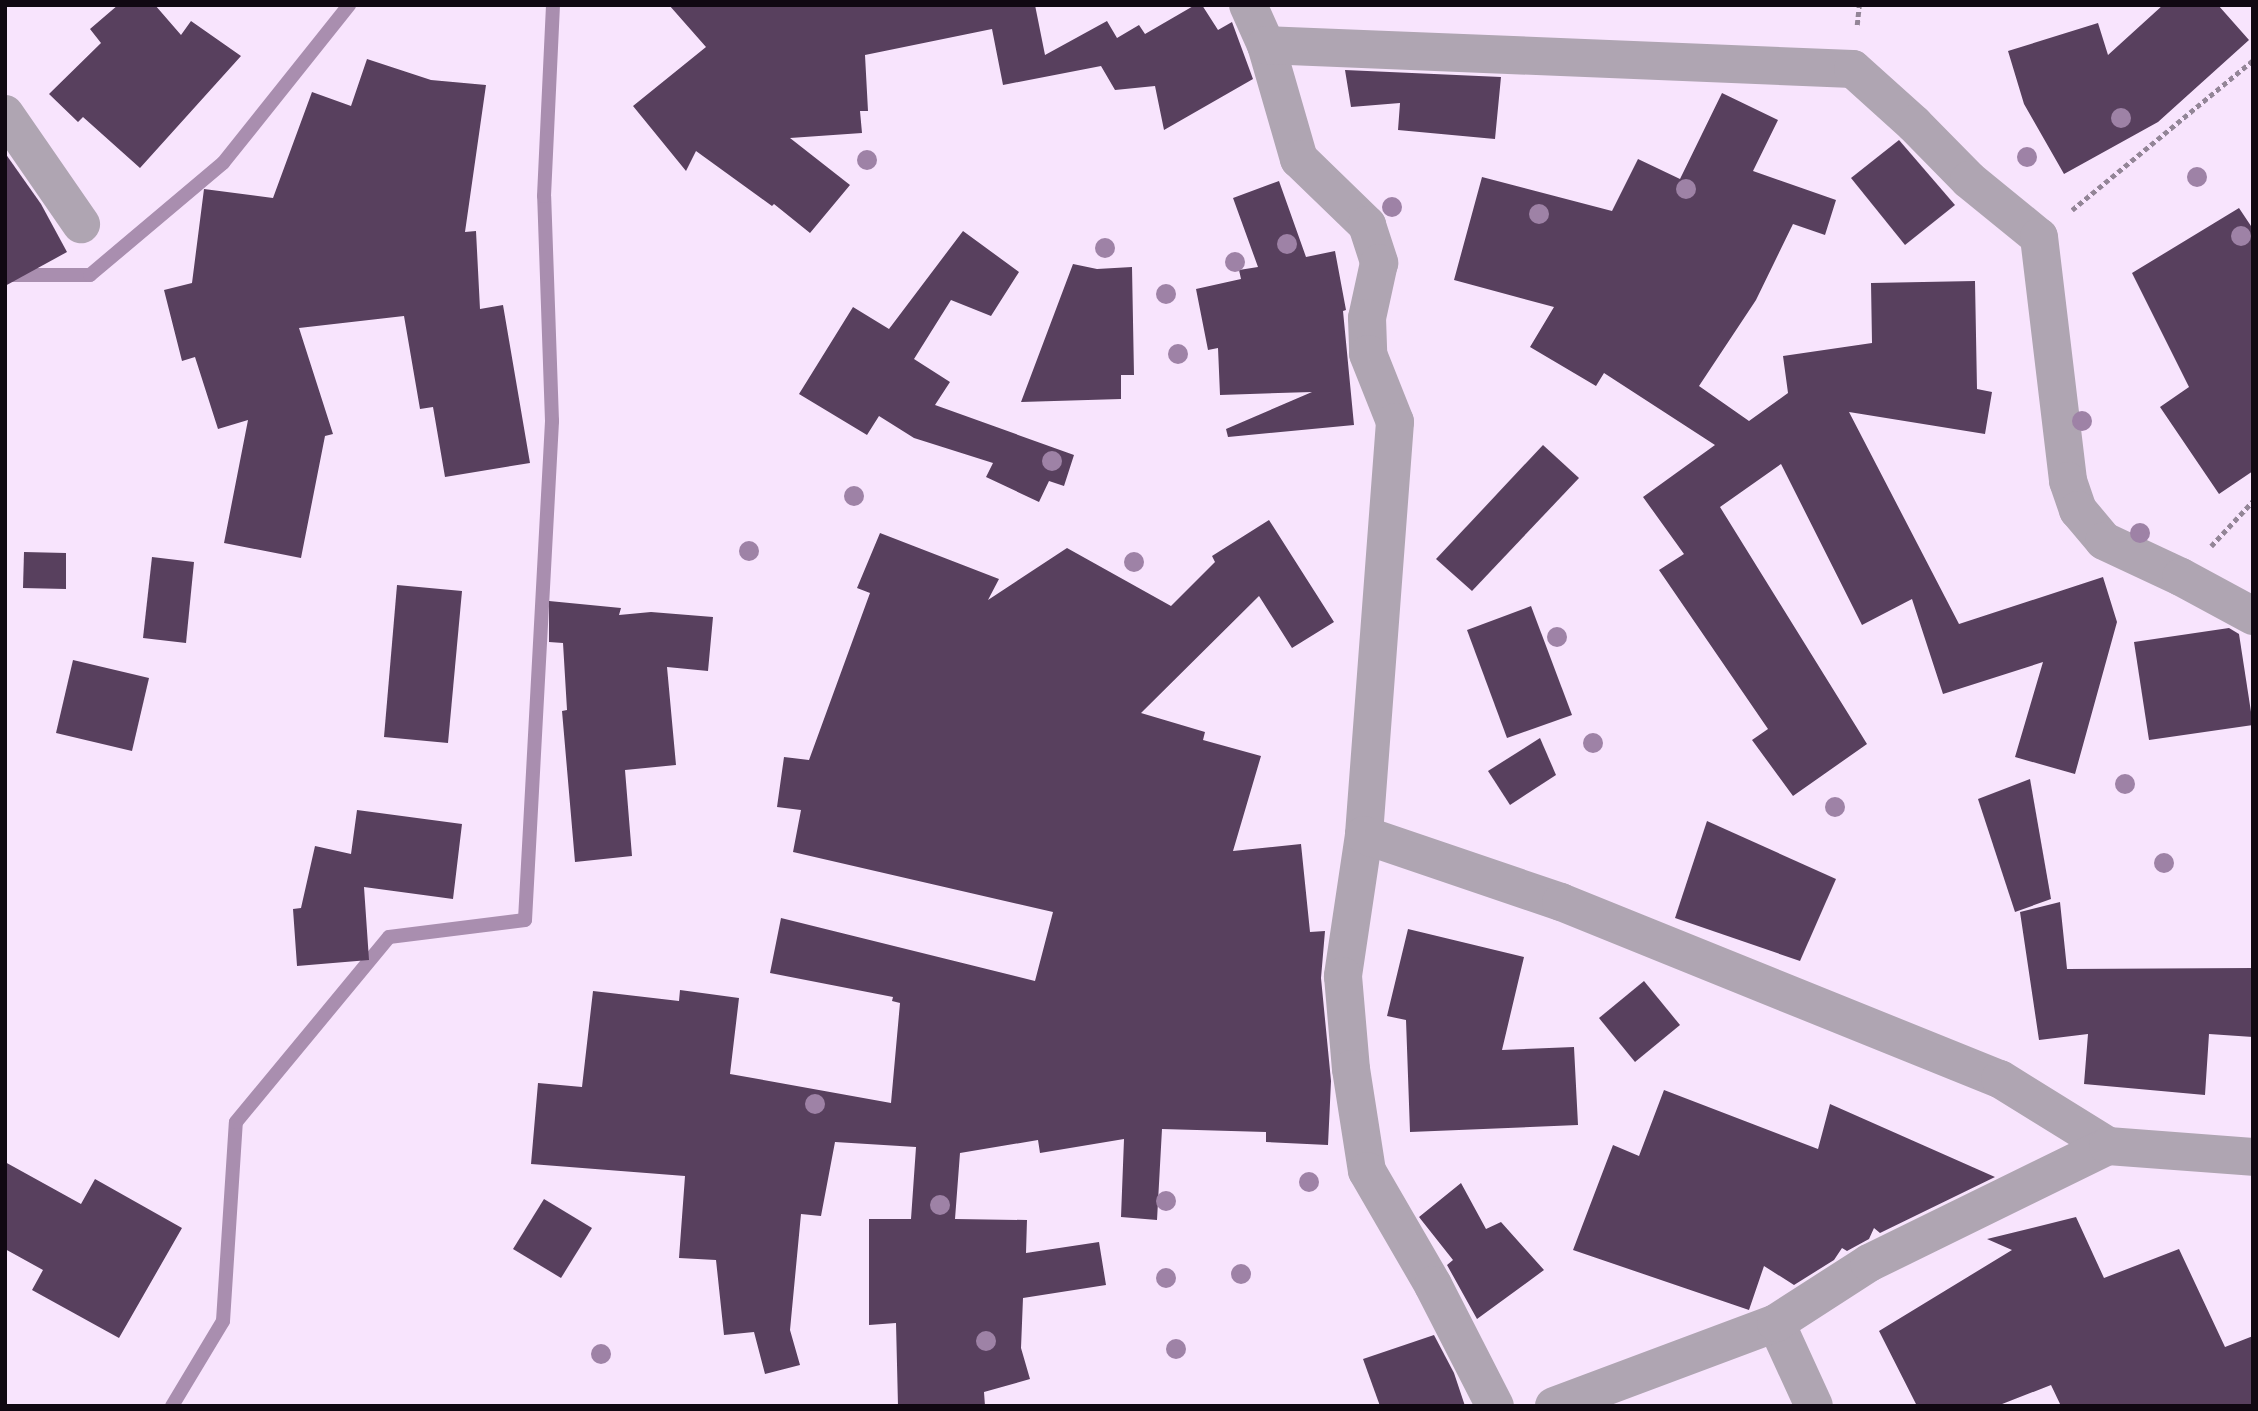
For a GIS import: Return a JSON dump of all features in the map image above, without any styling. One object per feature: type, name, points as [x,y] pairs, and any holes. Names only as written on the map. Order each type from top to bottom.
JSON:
[{"type":"street","points":[[1248,5],[1266,45],[1299,159],[1367,225],[1379,263],[1367,318],[1368,354],[1395,422],[1364,835],[1343,976],[1351,1069],[1367,1171],[1433,1284],[1495,1406]]},
{"type":"street","points":[[1266,45],[1853,69],[1914,124],[1969,180],[2039,237],[2068,481],[2078,510],[2104,541],[2181,577],[2253,616]]},
{"type":"street","points":[[5,114],[81,224]]},
{"type":"street","points":[[1364,835],[1561,902],[2000,1079],[2108,1146],[2253,1157]]},
{"type":"street","points":[[1554,1406],[1776,1323],[1869,1264],[2108,1146]]},
{"type":"street","points":[[1776,1323],[1814,1406]]},
{"type":"path","points":[[2039,237],[2253,60]]},
{"type":"path","points":[[2181,577],[2253,502]]},
{"type":"building","points":[[118,5],[155,5],[181,35],[191,21],[241,56],[140,168],[83,117],[78,122],[49,94],[101,43],[90,29]]},
{"type":"building","points":[[669,5],[1035,5],[1045,55],[1107,21],[1117,38],[1139,25],[1145,34],[1195,5],[1202,5],[1218,30],[1232,22],[1253,79],[1164,130],[1155,86],[1115,90],[1101,66],[1003,85],[992,29],[865,55],[868,111],[860,111],[862,133],[790,138],[850,185],[810,233],[774,204],[772,206],[696,151],[686,171],[633,106],[706,47]]},
{"type":"building","points":[[2163,5],[2218,5],[2249,40],[2158,122],[2064,174],[2024,104],[2008,51],[2098,23],[2108,55]]},
{"type":"building","points":[[367,59],[431,80],[486,85],[465,232],[476,231],[480,309],[503,305],[530,463],[445,477],[433,407],[420,409],[404,316],[299,328],[333,434],[325,436],[301,558],[224,543],[248,420],[218,429],[195,357],[182,361],[164,290],[192,283],[204,189],[273,198],[312,92],[351,106]]},
{"type":"building","points":[[1345,70],[1501,77],[1495,139],[1398,130],[1400,103],[1351,107]]},
{"type":"building","points":[[1722,93],[1778,120],[1753,171],[1836,200],[1825,235],[1793,224],[1756,300],[1699,386],[1749,421],[1788,393],[1783,356],[1872,343],[1871,283],[1975,281],[1977,389],[1992,392],[1985,434],[1849,412],[1959,624],[2103,577],[2117,622],[2075,774],[2015,757],[2043,662],[1943,694],[1912,599],[1862,625],[1781,464],[1720,507],[1867,744],[1793,796],[1752,740],[1768,729],[1659,570],[1684,554],[1643,497],[1715,445],[1604,373],[1596,386],[1530,347],[1554,307],[1454,280],[1482,177],[1612,211],[1638,159],[1680,179]]},
{"type":"building","points":[[1899,140],[1955,205],[1905,245],[1851,178]]},
{"type":"building","points":[[5,153],[41,204],[67,252],[5,286]]},
{"type":"building","points":[[1279,181],[1306,257],[1335,251],[1346,310],[1343,311],[1354,425],[1228,437],[1226,429],[1312,392],[1220,395],[1218,348],[1208,350],[1196,289],[1241,279],[1239,270],[1258,267],[1233,198]]},
{"type":"building","points":[[2239,208],[2253,229],[2253,471],[2219,494],[2160,407],[2189,387],[2132,273]]},
{"type":"building","points":[[963,231],[1019,272],[991,316],[951,300],[914,359],[950,382],[935,405],[1074,455],[1064,486],[1049,481],[1039,502],[986,477],[993,463],[914,438],[879,416],[867,435],[799,394],[853,307],[889,329]]},
{"type":"building","points":[[1073,264],[1097,269],[1132,267],[1134,375],[1121,375],[1121,399],[1021,402]]},
{"type":"building","points":[[1543,445],[1579,478],[1472,591],[1436,559]]},
{"type":"building","points":[[1269,520],[1334,622],[1292,648],[1259,596],[1141,713],[1205,732],[1203,740],[1261,756],[1233,851],[1301,844],[1310,932],[1325,931],[1321,978],[1331,1081],[1328,1145],[1266,1142],[1266,1132],[1162,1129],[1157,1220],[1121,1217],[1124,1139],[1040,1153],[1038,1140],[960,1153],[955,1219],[1027,1220],[1026,1253],[1099,1242],[1106,1285],[1023,1298],[1021,1348],[1030,1379],[984,1392],[985,1406],[898,1406],[896,1323],[869,1325],[869,1219],[911,1219],[916,1147],[835,1142],[821,1216],[801,1214],[790,1330],[800,1365],[765,1374],[754,1332],[724,1335],[716,1260],[679,1258],[685,1176],[531,1164],[538,1083],[582,1087],[593,991],[679,1001],[680,990],[739,998],[730,1074],[891,1103],[900,1003],[892,1001],[893,997],[770,973],[781,918],[1035,981],[1053,912],[793,852],[801,810],[777,807],[784,757],[809,760],[870,593],[857,588],[880,533],[999,579],[988,600],[1067,548],[1171,606],[1215,562],[1212,556]]},
{"type":"building","points":[[24,552],[66,553],[66,589],[23,588]]},
{"type":"building","points":[[152,557],[194,562],[186,643],[143,638]]},
{"type":"building","points":[[397,585],[462,591],[448,743],[384,737]]},
{"type":"building","points":[[549,601],[621,608],[619,615],[651,612],[713,617],[708,671],[667,667],[676,765],[625,770],[632,856],[575,862],[562,711],[567,710],[563,643],[549,642]]},
{"type":"building","points":[[1531,606],[1572,715],[1507,738],[1467,630]]},
{"type":"building","points":[[2229,628],[2239,634],[2253,725],[2149,740],[2134,642]]},
{"type":"building","points":[[73,660],[149,678],[132,751],[56,733]]},
{"type":"building","points":[[1540,738],[1556,775],[1510,805],[1488,771]]},
{"type":"building","points":[[2030,779],[2051,899],[2015,912],[1978,799]]},
{"type":"building","points":[[357,810],[462,824],[453,899],[364,887],[369,960],[297,966],[293,909],[301,908],[315,846],[351,854]]},
{"type":"building","points":[[1707,821],[1836,879],[1800,961],[1675,918]]},
{"type":"building","points":[[2060,902],[2067,969],[2253,968],[2253,1037],[2209,1034],[2205,1095],[2084,1084],[2088,1034],[2039,1040],[2020,912]]},
{"type":"building","points":[[1408,929],[1524,957],[1502,1050],[1574,1047],[1578,1125],[1410,1132],[1406,1020],[1387,1016]]},
{"type":"building","points":[[1644,981],[1680,1025],[1635,1062],[1599,1018]]},
{"type":"building","points":[[1664,1090],[1818,1149],[1830,1104],[1995,1177],[1880,1233],[1874,1228],[1869,1239],[1847,1251],[1842,1248],[1834,1260],[1794,1285],[1764,1266],[1749,1310],[1573,1250],[1613,1145],[1639,1156]]},
{"type":"building","points":[[5,1162],[81,1204],[95,1179],[182,1228],[119,1338],[32,1290],[43,1270],[5,1249]]},
{"type":"building","points":[[1461,1183],[1486,1229],[1501,1222],[1544,1270],[1477,1319],[1447,1265],[1453,1260],[1419,1217]]},
{"type":"building","points":[[544,1199],[592,1228],[561,1278],[513,1249]]},
{"type":"building","points":[[2076,1217],[2104,1278],[2179,1249],[2225,1347],[2253,1336],[2253,1406],[2061,1406],[2051,1385],[1997,1406],[1917,1406],[1879,1331],[2012,1250],[1987,1239]]},
{"type":"building","points":[[1434,1335],[1454,1373],[1465,1406],[1380,1406],[1363,1359]]},
{"type":"waterway","points":[[7,275],[90,275],[223,163],[349,5]]},
{"type":"waterway","points":[[172,1406],[223,1321],[236,1122],[389,937],[525,920],[552,421],[544,196],[553,5]]}]
